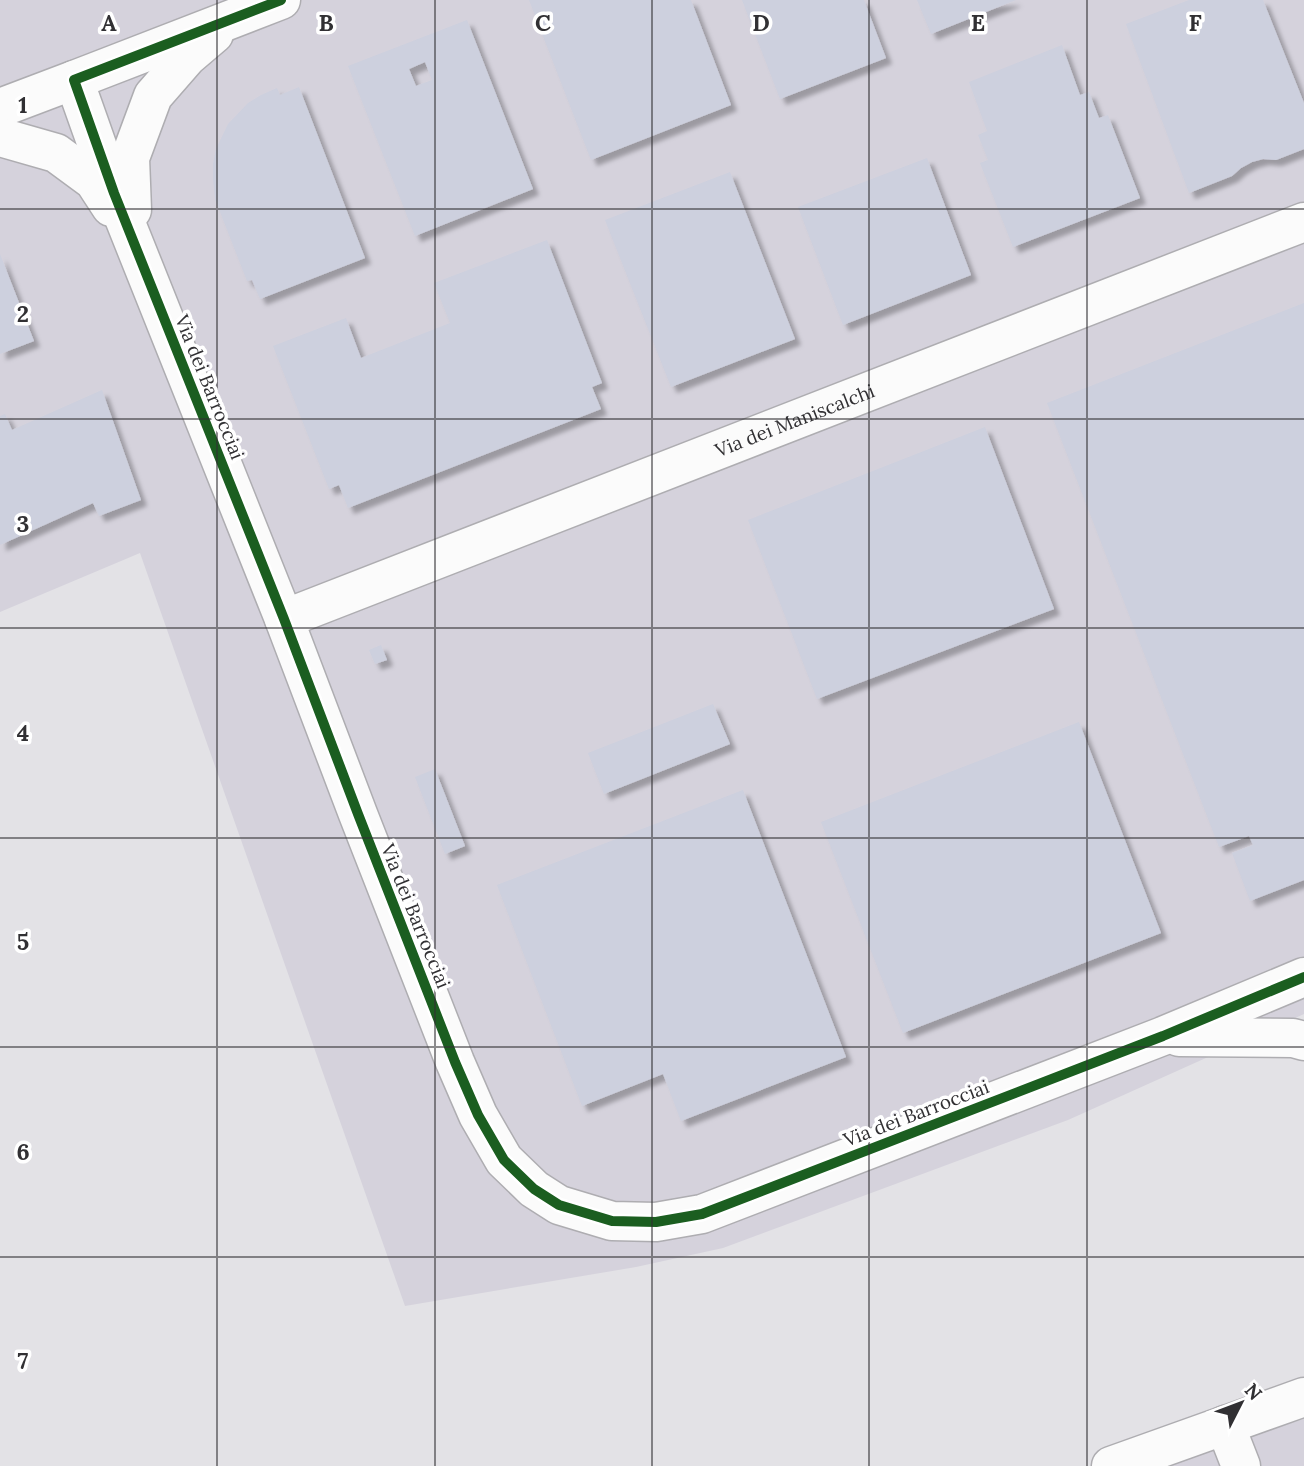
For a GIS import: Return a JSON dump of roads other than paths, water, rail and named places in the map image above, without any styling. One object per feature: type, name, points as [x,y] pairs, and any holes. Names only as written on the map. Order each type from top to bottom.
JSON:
[{"type":"street","name":"Via dei Barrocciai","points":[[281,0],[74,80],[133,240],[284,619],[455,1062],[478,1115],[504,1160],[534,1189],[559,1205],[612,1221],[656,1222],[702,1214],[1163,1036],[1304,977]]},
{"type":"street","name":"Via dei Barrocciai","points":[[133,240],[130,158],[153,96],[187,57],[232,19]]},
{"type":"street","points":[[0,108],[74,80]]},
{"type":"street","name":"Via dei Barrocciai","points":[[0,137],[56,153],[93,181],[133,240]]},
{"type":"street","name":"Via dei Maniscalchi","points":[[284,619],[1304,222]]},
{"type":"street","points":[[1163,1036],[1293,1038],[1304,1041]]},
{"type":"street","points":[[1111,1466],[1304,1397]]},
{"type":"street","points":[[1225,1425],[1241,1466]]}]
